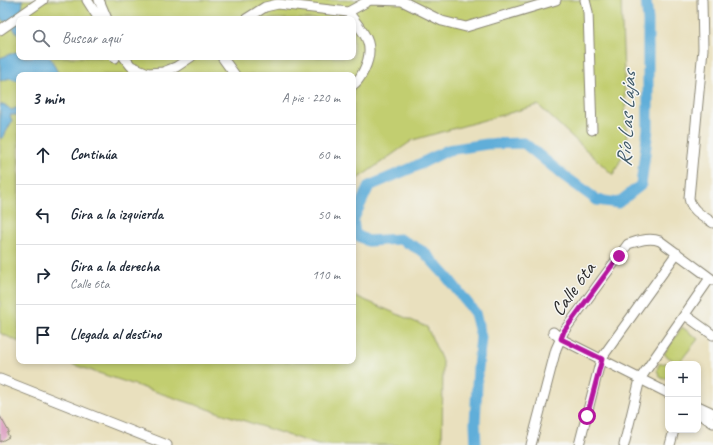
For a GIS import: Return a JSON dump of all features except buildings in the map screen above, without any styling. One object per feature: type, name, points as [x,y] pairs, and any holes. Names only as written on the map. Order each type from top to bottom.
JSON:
[{"type":"street","points":[[20,16],[43,0]]},
{"type":"street","points":[[87,0],[97,16]]},
{"type":"street","points":[[99,0],[106,16]]},
{"type":"street","points":[[251,16],[265,7],[278,4],[348,12],[370,0],[402,1],[442,22],[466,27],[556,0]]},
{"type":"street","points":[[585,0],[588,12],[592,130]]},
{"type":"street","points":[[702,0],[703,49],[689,198],[690,205],[713,223]]},
{"type":"street","points":[[348,12],[351,16]]},
{"type":"street","points":[[0,30],[16,19]]},
{"type":"street","points":[[356,23],[366,36],[370,50],[368,61],[356,83]]},
{"type":"street","points":[[122,60],[131,66],[148,72],[163,72],[176,67],[186,60]]},
{"type":"street","points":[[224,60],[233,72]]},
{"type":"street","name":"Calle 6ta","points":[[531,445],[556,349],[564,331],[628,244],[641,240],[654,239],[660,241],[712,279]]},
{"type":"street","points":[[579,445],[602,359],[677,253]]},
{"type":"street","points":[[624,445],[640,379],[712,279]]},
{"type":"street","points":[[685,315],[713,335]]},
{"type":"street","points":[[553,332],[561,339],[665,392]]},
{"type":"street","points":[[0,379],[167,445]]},
{"type":"street","points":[[701,407],[713,413]]},
{"type":"street","points":[[701,415],[713,423]]},
{"type":"street","points":[[670,445],[673,433]]},
{"type":"green space","points":[[0,0],[621,0],[627,147],[613,175],[538,105],[413,140],[356,180],[356,72],[16,72],[16,341],[0,333]]},
{"type":"green space","points":[[356,296],[427,327],[443,363],[442,445],[318,445],[71,364],[356,364]]},
{"type":"green space","points":[[682,327],[698,339],[680,361],[674,361],[664,354]]},
{"type":"green space","points":[[665,363],[664,379],[660,377],[657,370],[659,364]]},
{"type":"water","points":[[0,0],[23,0],[20,16],[16,16],[16,32],[0,17]]},
{"type":"water","points":[[16,52],[16,60],[52,60],[58,72],[16,72],[16,80],[10,78],[0,81],[0,58]]},
{"type":"water","points":[[0,104],[11,110],[16,108],[16,115],[10,115],[12,121],[3,138],[0,138]]},
{"type":"waterway","name":"Río Las Lajas","points":[[356,214],[369,186],[414,167],[448,150],[487,144],[524,143],[563,175],[597,200],[618,203],[641,185],[648,129],[648,21],[646,0]]},
{"type":"waterway","name":"Río Las Lajas","points":[[356,235],[368,241],[400,239],[424,252],[447,277],[475,313],[481,337],[475,423],[476,445]]},
{"type":"route","points":[[587,416],[602,359],[561,339],[564,331],[619,256]]}]
